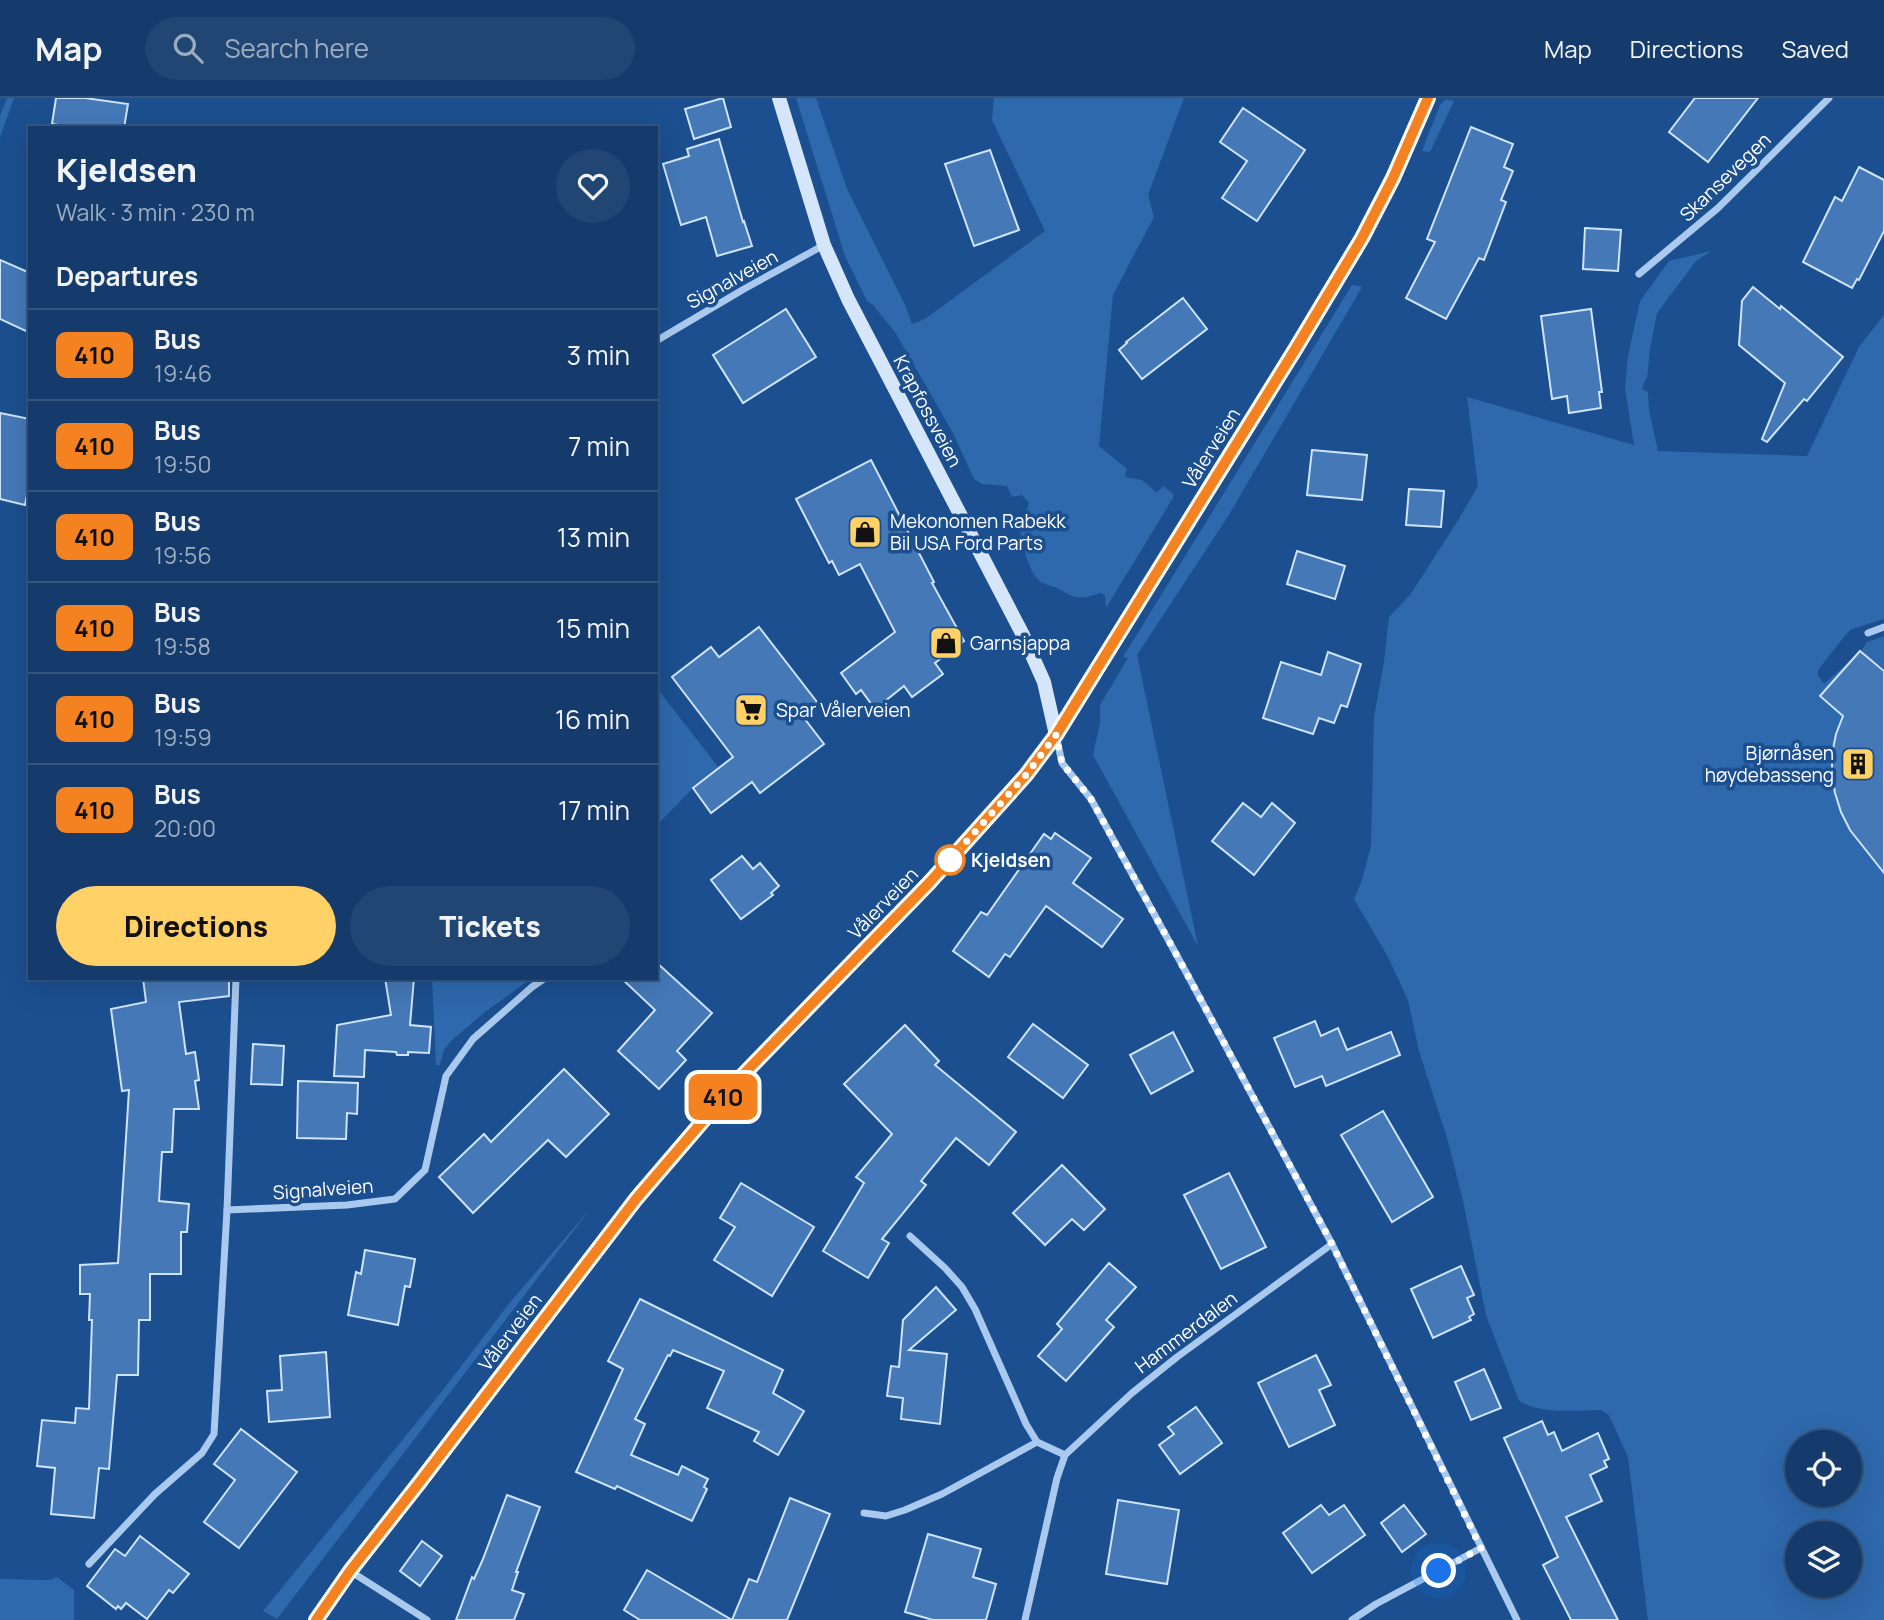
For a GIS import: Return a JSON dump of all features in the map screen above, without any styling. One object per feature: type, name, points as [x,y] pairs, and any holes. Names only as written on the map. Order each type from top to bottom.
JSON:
[{"type":"street","name":"Krapfossveien","points":[[779,98],[824,244],[848,299],[1023,635],[1044,682],[1056,735]]},
{"type":"street","name":"Vålerveien","points":[[316,1620],[350,1571],[428,1473],[636,1199],[738,1080],[929,883],[1026,775],[1056,735],[1362,238],[1393,178],[1428,98]]},
{"type":"street","name":"Skansevegen","points":[[1639,274],[1718,208],[1829,98]]},
{"type":"street","name":"Signalveien","points":[[658,340],[824,244]]},
{"type":"street","points":[[1868,633],[1884,627]]},
{"type":"street","points":[[1056,735],[1062,763],[1091,799],[1332,1244],[1517,1620]]},
{"type":"street","points":[[89,1564],[130,1518],[202,1453],[214,1434],[227,1210],[236,980]]},
{"type":"street","name":"Signalveien","points":[[227,1210],[347,1205],[396,1199],[425,1170],[446,1076],[472,1040],[542,980]]},
{"type":"street","points":[[910,1236],[962,1287],[975,1309],[1026,1424],[1037,1442],[1065,1454],[1024,1620]]},
{"type":"street","name":"Hammerdalen","points":[[1065,1454],[1132,1393],[1177,1357],[1332,1244]]},
{"type":"street","points":[[864,1513],[886,1516],[905,1510],[942,1494],[1037,1442]]},
{"type":"street","points":[[1352,1620],[1376,1604],[1481,1548]]},
{"type":"street","points":[[350,1571],[427,1620]]},
{"type":"shaded area","points":[[7,98],[14,98],[0,137],[0,116]]},
{"type":"shaded area","points":[[796,98],[816,98],[847,189],[912,324],[925,319],[1045,231],[992,120],[994,98],[1184,98],[1148,195],[1154,217],[1113,295],[1099,446],[1127,469],[1125,477],[1142,480],[1157,493],[1163,486],[1173,494],[1173,498],[1106,608],[1105,596],[1101,593],[1075,597],[1038,579],[1027,558],[1020,528],[1029,502],[1022,495],[1012,497],[1007,486],[982,484],[974,479],[953,433],[895,332],[867,301],[845,256]]},
{"type":"shaded area","points":[[1446,99],[1454,101],[1430,152],[1422,151],[1440,105]]},
{"type":"shaded area","points":[[1711,251],[1696,261],[1657,313],[1647,379],[1642,389],[1648,392],[1658,451],[1807,456],[1859,347],[1884,315],[1884,619],[1847,633],[1818,670],[1818,675],[1824,684],[1857,655],[1820,696],[1843,716],[1833,777],[1837,801],[1851,825],[1884,863],[1884,1620],[1648,1620],[1628,1457],[1609,1415],[1601,1410],[1549,1410],[1519,1401],[1486,1315],[1463,1201],[1448,1141],[1419,1051],[1408,1000],[1388,957],[1354,899],[1371,846],[1374,717],[1389,617],[1410,595],[1478,486],[1467,397],[1634,445],[1625,388],[1628,356],[1640,301],[1669,261]]},
{"type":"shaded area","points":[[1352,285],[1362,287],[1227,518],[1137,655],[1198,946],[1093,755],[1100,723],[1100,705],[1128,658],[1123,657]]},
{"type":"shaded area","points":[[1884,636],[1884,669],[1860,651],[1867,642]]},
{"type":"shaded area","points":[[658,690],[719,768],[693,788],[658,824]]},
{"type":"shaded area","points":[[432,980],[529,980],[451,1041],[444,1050],[440,1065],[436,1065]]},
{"type":"shaded area","points":[[591,1208],[277,1619],[263,1611],[439,1395],[512,1300]]},
{"type":"shaded area","points":[[57,1577],[74,1590],[74,1620],[0,1620],[0,1579],[50,1580]]},
{"type":"building","points":[[56,98],[85,98],[128,104],[124,126],[52,124]]},
{"type":"building","points":[[723,98],[731,127],[694,139],[685,109]]},
{"type":"building","points":[[1695,98],[1758,98],[1708,162],[1669,132]]},
{"type":"building","points":[[1243,108],[1305,150],[1257,221],[1222,198],[1247,161],[1220,142]]},
{"type":"building","points":[[1471,127],[1513,144],[1504,167],[1513,171],[1501,200],[1506,202],[1484,260],[1479,258],[1446,319],[1406,298],[1435,242],[1427,239]]},
{"type":"building","points":[[719,139],[752,246],[717,256],[706,217],[681,225],[663,164],[689,156],[687,149]]},
{"type":"building","points":[[990,150],[1019,230],[974,246],[945,164]]},
{"type":"building","points":[[1859,167],[1884,180],[1884,231],[1859,280],[1857,279],[1852,288],[1803,262],[1835,197],[1842,201]]},
{"type":"building","points":[[1585,228],[1621,230],[1618,271],[1583,269]]},
{"type":"building","points":[[0,260],[28,272],[28,332],[0,319]]},
{"type":"building","points":[[1753,287],[1780,309],[1781,306],[1843,357],[1807,401],[1804,399],[1767,442],[1762,439],[1785,383],[1739,345],[1742,301]]},
{"type":"building","points":[[1183,298],[1207,329],[1142,379],[1119,350]]},
{"type":"building","points":[[786,309],[816,357],[743,403],[713,355]]},
{"type":"building","points":[[1591,309],[1602,392],[1599,392],[1601,408],[1569,413],[1567,396],[1552,399],[1541,316]]},
{"type":"building","points":[[0,413],[28,419],[28,491],[25,505],[0,499]]},
{"type":"building","points":[[1312,450],[1367,455],[1362,500],[1307,495]]},
{"type":"building","points":[[871,460],[964,641],[935,663],[943,674],[912,697],[904,686],[875,709],[861,690],[856,694],[841,673],[895,632],[860,564],[839,575],[832,561],[829,563],[796,499]]},
{"type":"building","points":[[1409,489],[1444,491],[1441,527],[1406,525]]},
{"type":"building","points":[[1297,551],[1345,566],[1335,599],[1287,584]]},
{"type":"building","name":"Spar Vålerveien","points":[[759,627],[817,702],[801,714],[824,744],[760,793],[752,782],[711,813],[693,788],[733,757],[672,677],[711,647],[719,657]]},
{"type":"building","name":"Bjørnåsen høydebasseng","points":[[1860,651],[1884,671],[1884,873],[1850,830],[1841,812],[1832,774],[1832,754],[1843,716],[1820,696]]},
{"type":"building","points":[[1328,652],[1361,664],[1347,707],[1341,705],[1334,723],[1319,718],[1313,734],[1263,718],[1281,662],[1321,675]]},
{"type":"building","points":[[1243,803],[1261,817],[1272,803],[1295,823],[1254,875],[1212,841]]},
{"type":"building","points":[[1055,833],[1091,858],[1073,883],[1123,919],[1102,947],[1046,906],[1010,957],[1005,954],[989,977],[953,951],[981,912],[987,915],[1044,834],[1051,839]]},
{"type":"building","points":[[742,856],[753,869],[760,863],[779,886],[771,893],[773,895],[741,919],[711,880]]},
{"type":"building","points":[[658,964],[712,1013],[677,1051],[686,1060],[659,1089],[618,1051],[655,1010],[623,980],[658,980]]},
{"type":"building","points":[[143,980],[229,980],[229,996],[179,1002],[186,1054],[195,1052],[199,1109],[174,1109],[172,1152],[162,1152],[159,1201],[189,1204],[187,1232],[181,1232],[181,1274],[150,1274],[150,1320],[139,1320],[138,1375],[117,1375],[109,1469],[99,1468],[94,1518],[51,1514],[55,1468],[37,1466],[42,1420],[75,1423],[76,1408],[89,1409],[92,1320],[89,1320],[90,1294],[80,1294],[80,1265],[118,1263],[129,1090],[122,1091],[111,1009],[146,1002]]},
{"type":"building","points":[[385,980],[414,980],[410,1025],[431,1027],[429,1053],[408,1052],[408,1055],[397,1055],[396,1052],[365,1050],[364,1077],[334,1076],[337,1025],[391,1015]]},
{"type":"building","points":[[1315,1021],[1321,1036],[1338,1028],[1347,1050],[1391,1032],[1400,1055],[1326,1086],[1322,1076],[1295,1087],[1274,1038]]},
{"type":"building","points":[[1033,1024],[1088,1065],[1063,1098],[1008,1057]]},
{"type":"building","points":[[905,1025],[939,1061],[935,1065],[1016,1132],[989,1165],[956,1138],[921,1181],[926,1185],[882,1239],[889,1243],[868,1278],[823,1251],[864,1183],[856,1177],[892,1134],[844,1084]]},
{"type":"building","points":[[1173,1032],[1193,1071],[1151,1094],[1130,1055]]},
{"type":"building","points":[[253,1044],[284,1046],[282,1085],[251,1084]]},
{"type":"building","points":[[564,1069],[609,1114],[566,1157],[548,1140],[473,1213],[439,1177],[484,1134],[491,1142]]},
{"type":"building","points":[[298,1081],[358,1083],[357,1114],[347,1113],[346,1139],[297,1138]]},
{"type":"building","points":[[1383,1111],[1433,1197],[1392,1222],[1341,1135]]},
{"type":"building","points":[[1062,1165],[1105,1209],[1084,1230],[1072,1219],[1045,1245],[1013,1213]]},
{"type":"building","points":[[1229,1173],[1266,1247],[1221,1269],[1184,1195]]},
{"type":"building","points":[[741,1183],[814,1227],[772,1296],[714,1260],[735,1227],[720,1218]]},
{"type":"building","points":[[365,1250],[415,1259],[410,1287],[405,1286],[398,1325],[348,1315],[356,1272],[361,1274]]},
{"type":"building","points":[[1109,1263],[1136,1287],[1106,1320],[1114,1327],[1066,1381],[1038,1356],[1062,1329],[1057,1324]]},
{"type":"building","points":[[1461,1266],[1474,1295],[1467,1298],[1474,1314],[1469,1317],[1471,1320],[1433,1338],[1411,1289]]},
{"type":"building","points":[[936,1287],[956,1310],[909,1350],[947,1354],[940,1424],[901,1419],[903,1398],[887,1396],[891,1366],[899,1367],[903,1320]]},
{"type":"building","points":[[640,1299],[783,1370],[773,1393],[804,1411],[778,1455],[754,1441],[759,1432],[707,1408],[724,1371],[673,1350],[635,1419],[645,1424],[631,1455],[678,1475],[682,1466],[708,1479],[704,1487],[707,1489],[692,1521],[617,1486],[615,1489],[576,1472],[623,1369],[608,1361]]},
{"type":"building","points":[[326,1352],[330,1417],[269,1422],[267,1391],[282,1390],[280,1356]]},
{"type":"building","points":[[1316,1355],[1331,1385],[1319,1390],[1335,1425],[1289,1447],[1258,1383]]},
{"type":"building","points":[[1484,1369],[1501,1408],[1471,1420],[1455,1382]]},
{"type":"building","points":[[1196,1407],[1222,1443],[1180,1474],[1159,1445],[1174,1434],[1168,1427]]},
{"type":"building","points":[[1542,1421],[1548,1435],[1554,1432],[1562,1451],[1598,1433],[1609,1459],[1604,1461],[1607,1467],[1590,1475],[1602,1501],[1566,1517],[1618,1620],[1571,1620],[1543,1565],[1558,1557],[1504,1438]]},
{"type":"building","points":[[241,1429],[297,1472],[239,1548],[204,1522],[235,1480],[214,1464]]},
{"type":"building","points":[[507,1495],[540,1507],[516,1572],[512,1590],[524,1594],[514,1620],[456,1620],[472,1577],[474,1579],[483,1559]]},
{"type":"building","points":[[790,1498],[830,1514],[787,1620],[732,1620],[749,1579],[757,1582]]},
{"type":"building","points":[[1118,1500],[1179,1510],[1167,1584],[1106,1574]]},
{"type":"building","points":[[1321,1505],[1329,1515],[1344,1505],[1365,1535],[1312,1573],[1283,1533]]},
{"type":"building","points":[[1404,1505],[1426,1534],[1402,1552],[1381,1523]]},
{"type":"building","points":[[928,1534],[981,1549],[973,1577],[996,1584],[986,1620],[933,1620],[905,1612]]},
{"type":"building","points":[[140,1536],[189,1574],[173,1593],[169,1590],[147,1619],[126,1603],[121,1609],[118,1606],[116,1609],[87,1586],[115,1549],[125,1556]]},
{"type":"building","points":[[422,1541],[442,1556],[420,1586],[400,1571]]},
{"type":"building","points":[[647,1570],[732,1620],[640,1620],[624,1610]]},
{"type":"bus line","name":"410","points":[[316,1620],[350,1571],[636,1199],[738,1080],[929,883],[1026,775],[1056,735],[1362,238],[1393,178],[1428,98]]},
{"type":"place","name":"Mekonomen Rabekk Bil USA Ford Parts","points":[[865,532]]},
{"type":"place","name":"Garnsjappa","points":[[946,643]]},
{"type":"place","name":"Spar Vålerveien","points":[[751,710]]},
{"type":"place","name":"Bjørnåsen høydebasseng","points":[[1858,764]]},
{"type":"place","name":"Kjeldsen","points":[[950,860]]},
{"type":"route","points":[[950,860],[1026,775],[1056,735],[1062,763],[1091,799],[1332,1244],[1481,1548],[1439,1571]]}]
